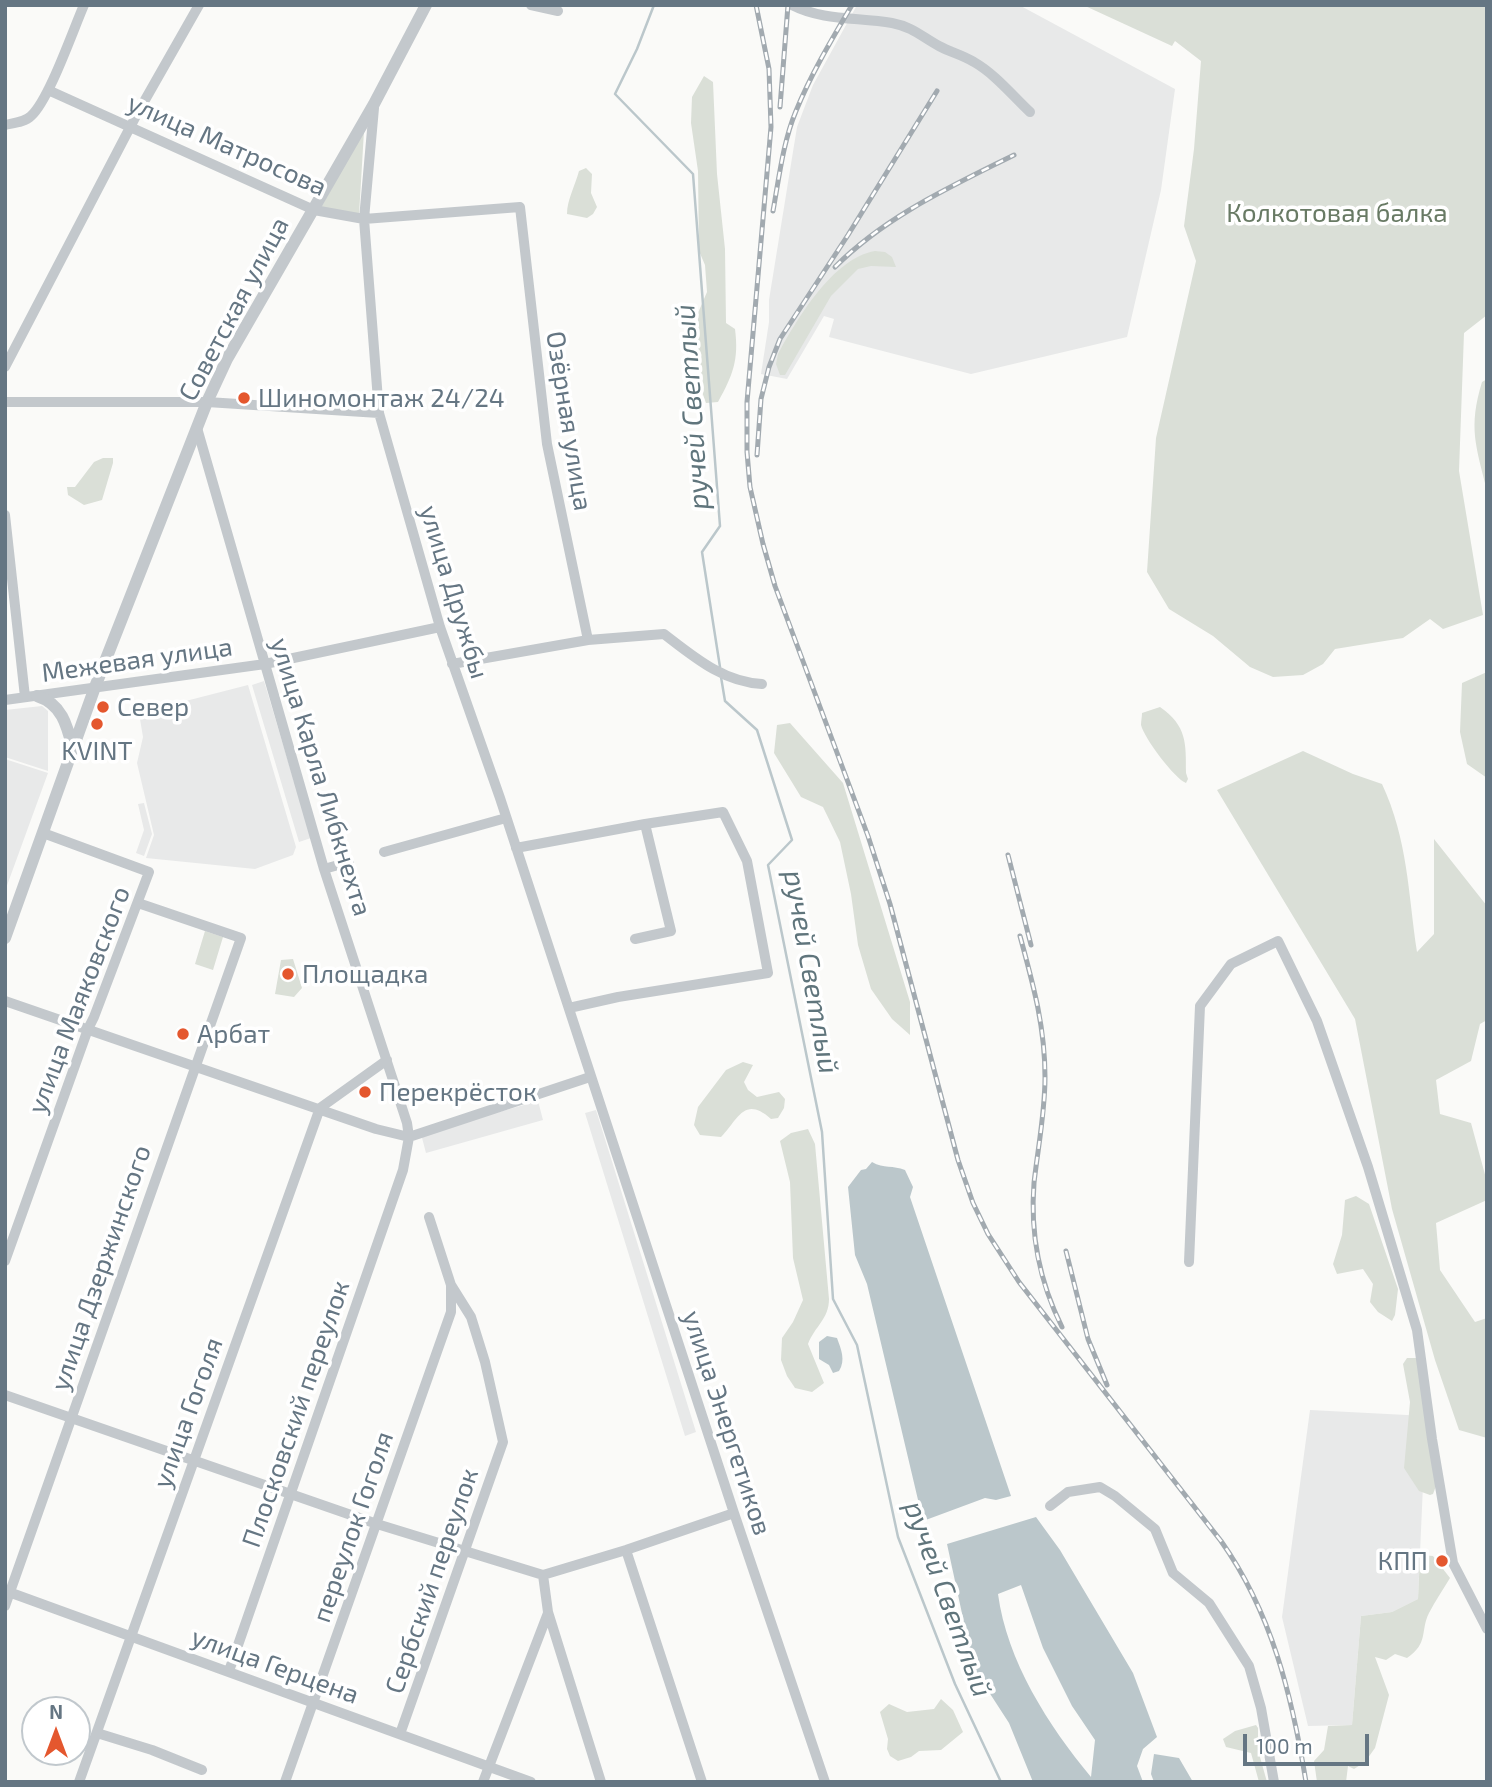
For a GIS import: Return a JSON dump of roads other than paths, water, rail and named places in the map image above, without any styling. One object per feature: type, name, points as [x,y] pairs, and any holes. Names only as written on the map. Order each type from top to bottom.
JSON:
[{"type":"street","points":[[5,125],[33,115],[48,90],[84,5]]},
{"type":"street","points":[[5,367],[131,126],[199,5]]},
{"type":"street","name":"Советская улица","points":[[5,938],[95,687],[207,402],[248,323],[374,104],[426,5]]},
{"type":"street","points":[[531,5],[558,11]]},
{"type":"street","points":[[792,5],[832,18],[904,26],[921,33],[936,45],[972,61],[988,72],[1030,112]]},
{"type":"street","name":"улица Матросова","points":[[48,90],[314,210],[364,219],[520,207]]},
{"type":"street","name":"улица Дружбы","points":[[374,104],[364,219],[379,412],[440,627],[506,818],[590,1077]]},
{"type":"street","name":"Озёрная улица","points":[[520,207],[547,444],[588,640]]},
{"type":"street","points":[[5,402],[207,402],[379,412]]},
{"type":"street","name":"улица Карла Либкнехта","points":[[197,428],[324,869],[407,1123],[409,1137]]},
{"type":"street","points":[[5,515],[7,553],[31,696],[49,699],[57,707],[66,723],[73,749]]},
{"type":"street","name":"Межевая улица","points":[[5,700],[265,664],[440,627]]},
{"type":"street","points":[[452,664],[588,640],[664,634],[694,657],[726,676],[747,683],[762,684]]},
{"type":"street","points":[[516,848],[723,812],[747,861],[768,972],[618,997],[569,1008]]},
{"type":"street","points":[[384,852],[506,818]]},
{"type":"street","points":[[635,939],[671,931],[645,824]]},
{"type":"street","name":"улица Маяковского","points":[[5,1261],[88,1029],[149,872],[43,833]]},
{"type":"street","points":[[324,869],[349,862]]},
{"type":"street","name":"улица Дзержинского","points":[[5,1606],[8,1591],[241,938],[138,903]]},
{"type":"street","points":[[1189,1262],[1200,1006],[1231,964],[1278,941],[1317,1021],[1368,1167],[1417,1330],[1453,1563],[1487,1629]]},
{"type":"street","points":[[5,1001],[394,1135],[409,1137],[590,1077]]},
{"type":"street","points":[[320,1108],[387,1060]]},
{"type":"street","name":"улица Энергетиков","points":[[590,1077],[825,1782]]},
{"type":"street","name":"улица Гоголя","points":[[79,1782],[320,1108]]},
{"type":"street","name":"Плосковский переулок","points":[[229,1671],[403,1170],[409,1137]]},
{"type":"street","points":[[429,1217],[451,1285]]},
{"type":"street","name":"Сербский переулок","points":[[400,1734],[503,1442],[485,1362],[471,1317],[451,1285]]},
{"type":"street","name":"переулок Гоголя","points":[[285,1782],[451,1312],[451,1285]]},
{"type":"street","points":[[5,1395],[377,1524],[542,1575],[734,1513]]},
{"type":"street","points":[[1050,1506],[1068,1492],[1100,1487],[1155,1529],[1173,1573],[1209,1602],[1249,1666],[1259,1700],[1273,1782]]},
{"type":"street","points":[[626,1550],[702,1782]]},
{"type":"street","points":[[542,1575],[548,1612],[601,1782]]},
{"type":"street","name":"улица Герцена","points":[[8,1591],[531,1782]]},
{"type":"street","points":[[483,1782],[548,1612]]},
{"type":"street","points":[[97,1733],[152,1750],[202,1770]]},
{"type":"waterway","name":"ручей Светлый","points":[[654,5],[615,94],[693,174],[720,526],[702,552],[720,667]]},
{"type":"waterway","name":"ручей Светлый","points":[[721,677],[725,701],[757,730],[792,840],[768,865],[822,1132],[833,1299],[857,1345],[898,1537],[955,1684],[1001,1782]]},
{"type":"railway","points":[[756,5],[769,69],[771,127],[747,402],[747,452],[750,487],[775,586],[868,836],[890,904],[958,1160],[973,1203],[988,1234],[1019,1282],[1221,1541],[1239,1568],[1267,1626],[1277,1656],[1294,1718],[1306,1782]]},
{"type":"railway","points":[[780,107],[788,5]]},
{"type":"railway","points":[[773,211],[785,148],[796,111],[815,70],[852,5]]},
{"type":"railway","points":[[757,455],[761,399],[780,339],[937,91]]},
{"type":"railway","points":[[835,267],[875,232],[897,218],[1014,155]]},
{"type":"railway","points":[[1008,855],[1031,945]]},
{"type":"railway","points":[[1020,936],[1037,1005],[1045,1077],[1034,1183],[1033,1221],[1042,1275],[1062,1327]]},
{"type":"railway","points":[[1066,1251],[1088,1339],[1107,1385]]},
{"type":"place","name":"Шиномонтаж 24/24","points":[[244,398]]},
{"type":"place","name":"Север","points":[[103,707]]},
{"type":"place","name":"KVINT","points":[[97,724]]},
{"type":"place","name":"Площадка","points":[[288,974]]},
{"type":"place","name":"Арбат","points":[[183,1034]]},
{"type":"place","name":"Перекрёсток","points":[[365,1092]]},
{"type":"place","name":"КПП","points":[[1442,1561]]},
{"type":"park label","name":"Колкотовая балка","points":[[1337,213]]}]
